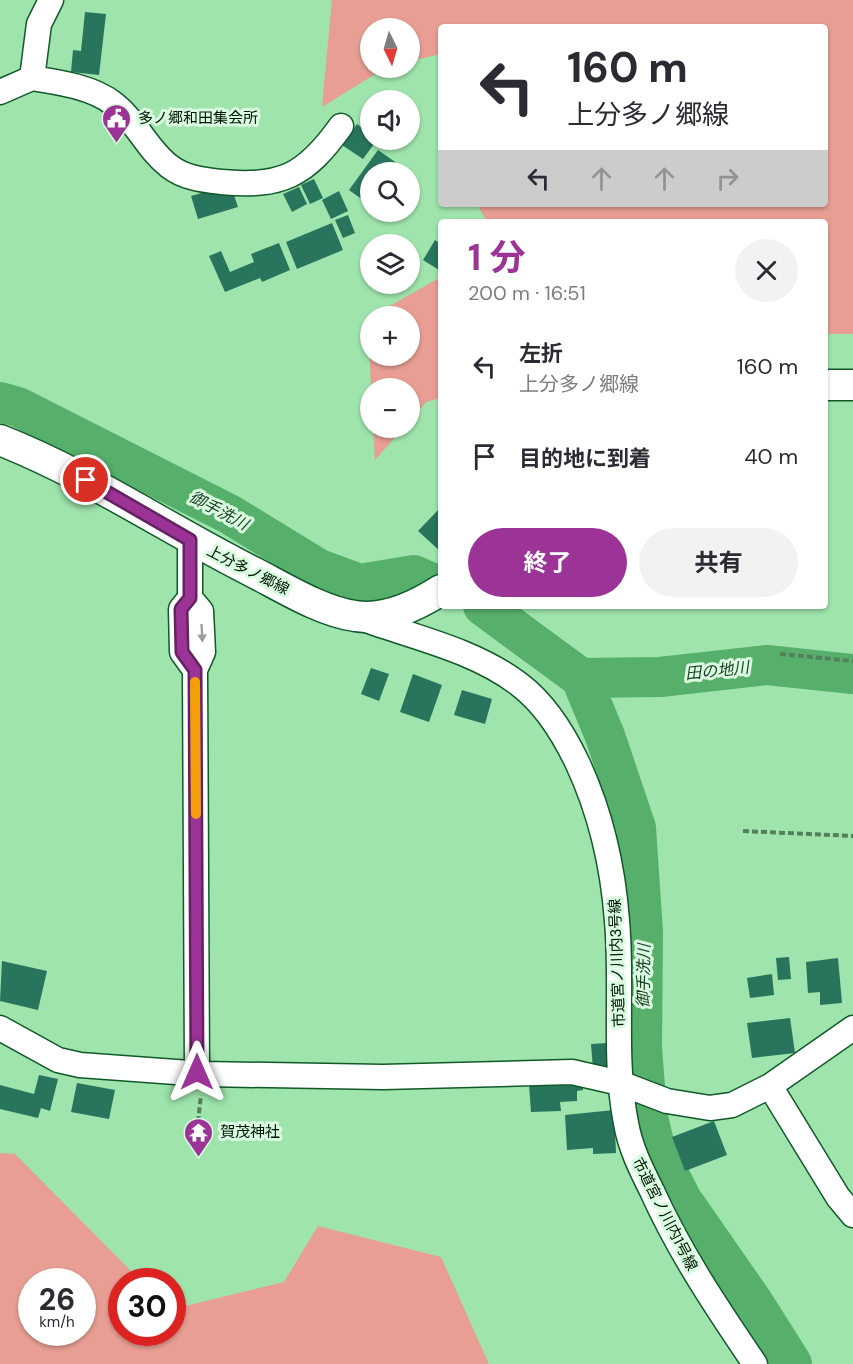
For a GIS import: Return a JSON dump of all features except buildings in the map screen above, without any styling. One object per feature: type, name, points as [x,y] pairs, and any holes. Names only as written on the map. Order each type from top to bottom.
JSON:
[{"type":"main road","points":[[828,385],[853,385]]},
{"type":"main road","name":"上分多ノ郷線","points":[[0,440],[38,455],[190,540],[286,589],[342,614],[373,617],[400,611],[438,592]]},
{"type":"street","points":[[32,78],[39,24],[51,0]]},
{"type":"street","points":[[0,92],[32,78],[86,91],[113,104],[169,167],[202,180],[243,184],[281,179],[322,153],[341,126]]},
{"type":"street","points":[[190,540],[190,598],[181,609],[182,652],[195,670],[200,1073]]},
{"type":"street","name":"市道宮ノ川内3号線","points":[[357,617],[422,639],[494,668],[521,685],[535,699],[568,742],[589,788],[605,842],[614,892],[626,1085]]},
{"type":"street","points":[[0,1028],[58,1060],[80,1065],[200,1073],[383,1077],[572,1072],[626,1085],[667,1101],[710,1108],[732,1104],[770,1086],[853,1028]]},
{"type":"street","name":"市道宮ノ川内1号線","points":[[626,1085],[626,1124],[633,1148],[657,1202],[703,1287],[755,1364]]},
{"type":"street","points":[[770,1086],[826,1179],[853,1215]]},
{"type":"path","points":[[780,654],[853,661]]},
{"type":"path","points":[[742,831],[853,836]]},
{"type":"path","points":[[196,1140],[200,1073]]},
{"type":"shaded area","points":[[332,0],[853,0],[853,334],[828,334],[828,219],[485,219],[479,207],[828,207],[828,24],[438,24],[438,55],[420,59],[420,18],[360,18],[360,78],[369,78],[322,107]]},
{"type":"shaded area","points":[[438,279],[438,399],[426,402],[420,409],[420,378],[371,378],[370,366],[420,366],[420,306],[390,306],[411,294],[420,294],[420,289]]},
{"type":"shaded area","points":[[374,438],[394,438],[375,460]]},
{"type":"shaded area","points":[[0,1153],[15,1154],[128,1268],[108,1268],[108,1346],[186,1346],[186,1306],[284,1282],[318,1226],[441,1257],[489,1364],[0,1364]]},
{"type":"waterway","name":"御手洗川","points":[[0,402],[18,407],[229,514],[319,569],[360,584],[414,575],[438,586]]},
{"type":"waterway","name":"御手洗川","points":[[487,609],[581,678],[605,736],[636,828],[643,932],[642,1048],[647,1113],[655,1147],[682,1200],[753,1302],[792,1364]]},
{"type":"waterway","name":"田の地川","points":[[581,678],[660,677],[767,665],[853,674]]},
{"type":"slow traffic","points":[[195,682],[196,814]]},
{"type":"place","name":"多ノ郷和田集会所","points":[[117,144]]},
{"type":"place","name":"賀茂神社","points":[[199,1158]]},
{"type":"route","points":[[86,480],[190,540],[190,598],[181,609],[182,652],[195,670],[197,1072]]}]
